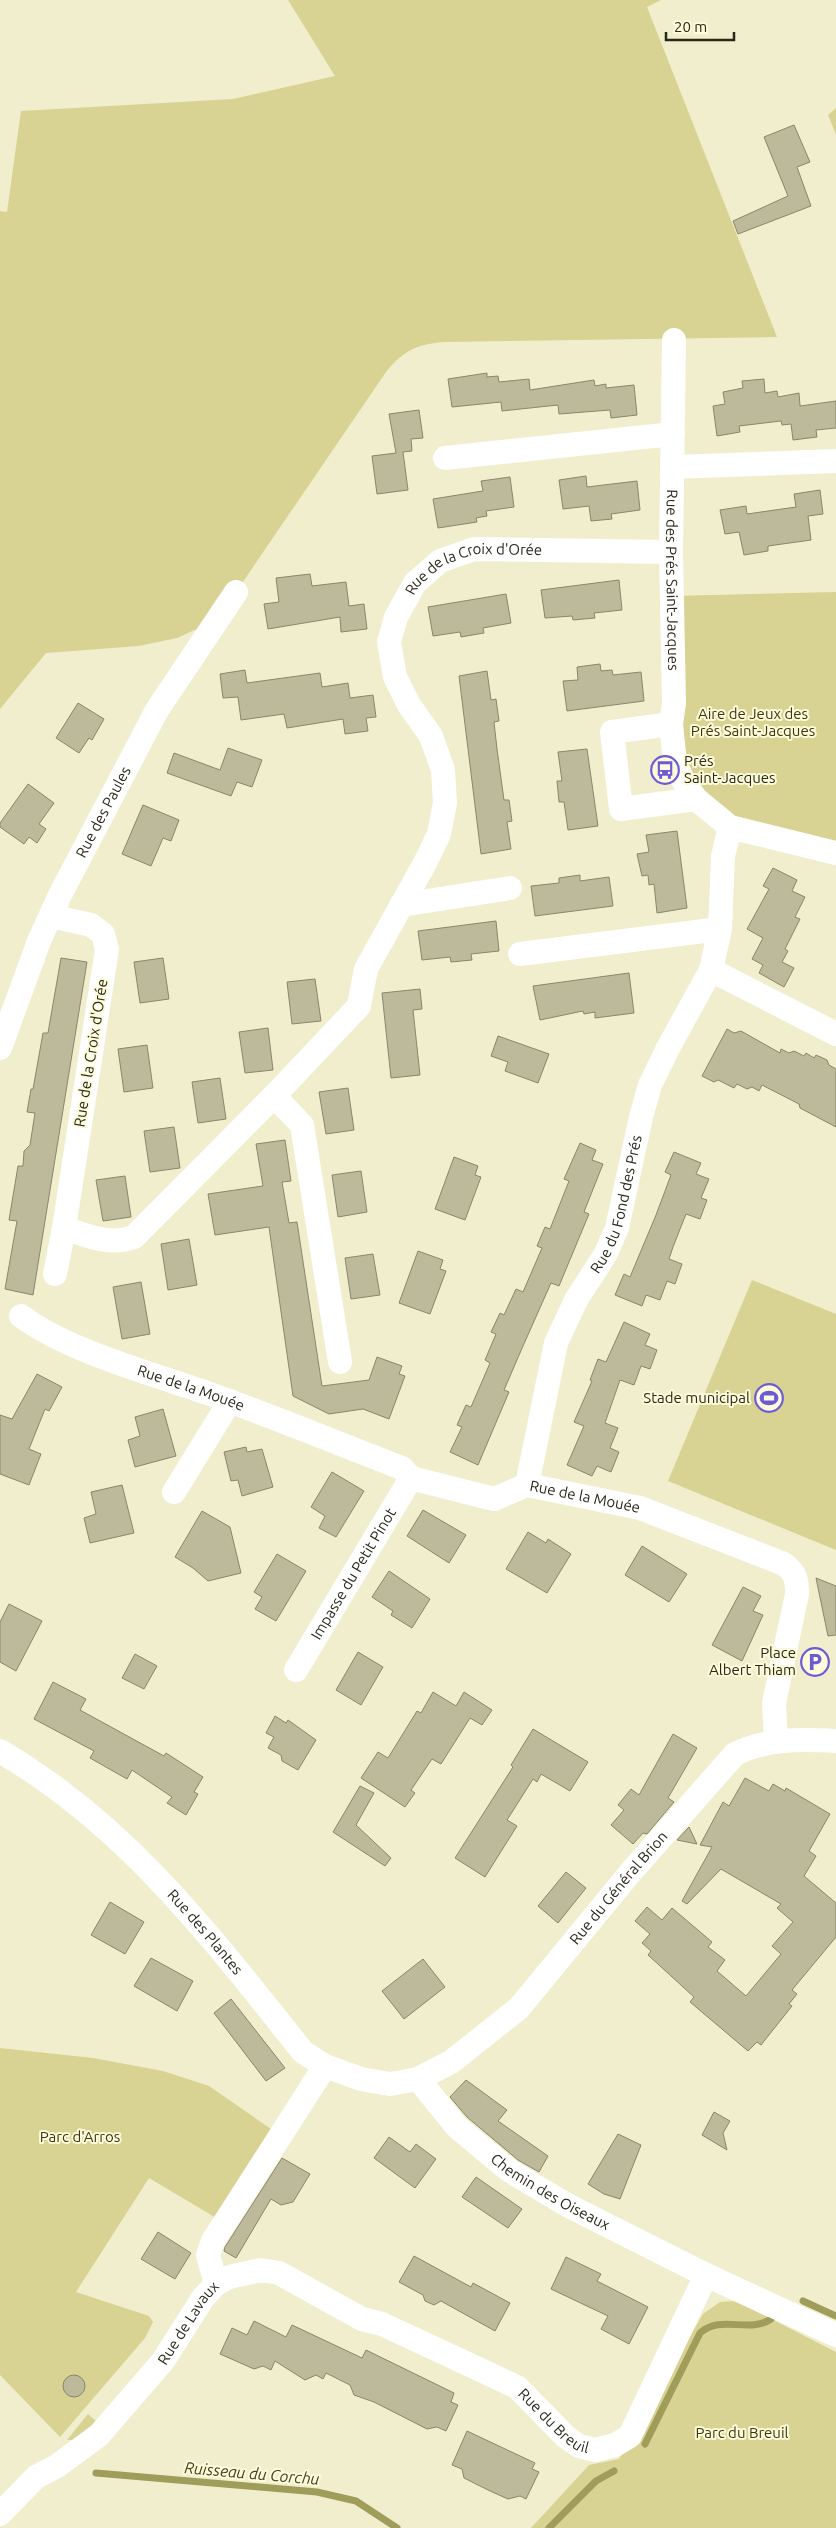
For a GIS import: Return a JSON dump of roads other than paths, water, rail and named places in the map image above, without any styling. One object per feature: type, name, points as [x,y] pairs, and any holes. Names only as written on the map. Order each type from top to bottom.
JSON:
[{"type":"street","name":"Rue des Prés Saint-Jacques","points":[[674,340],[671,552],[674,703],[671,724],[672,745],[676,764],[683,780],[696,799],[730,827],[836,854]]},
{"type":"street","points":[[445,458],[673,434]]},
{"type":"street","points":[[672,467],[836,461]]},
{"type":"street","name":"Rue de la Croix d'Orée","points":[[64,1228],[105,1241],[121,1242],[134,1237],[274,1096],[359,1006],[366,969],[439,834],[446,803],[443,770],[431,736],[409,705],[395,677],[389,642],[396,617],[415,583],[440,561],[474,549],[671,552]]},
{"type":"street","name":"Rue des Paules","points":[[0,1048],[39,941],[157,710],[236,592]]},
{"type":"street","points":[[671,724],[612,732],[621,809],[696,799]]},
{"type":"street","name":"Rue du Fond des Prés","points":[[527,1485],[556,1343],[576,1300],[605,1255],[617,1228],[641,1117],[650,1085],[711,970],[720,929],[723,856],[730,827]]},
{"type":"street","points":[[400,905],[510,888]]},
{"type":"street","name":"Rue de la Croix d'Orée","points":[[51,916],[91,924],[103,934],[107,949],[64,1228],[55,1274]]},
{"type":"street","points":[[520,954],[720,929]]},
{"type":"street","points":[[711,970],[836,1034]]},
{"type":"street","points":[[274,1096],[302,1125],[340,1362]]},
{"type":"street","name":"Rue de la Mouée","points":[[21,1316],[40,1330],[115,1361],[230,1401],[402,1468],[411,1478],[494,1499],[527,1485],[640,1508],[784,1564],[793,1571],[797,1582],[797,1594],[774,1703],[776,1741]]},
{"type":"street","points":[[174,1492],[230,1401]]},
{"type":"street","name":"Impasse du Petit Pinot","points":[[296,1670],[411,1478]]},
{"type":"street","name":"Rue du Général Brion","points":[[418,2079],[451,2062],[519,2008],[630,1873],[735,1754],[754,1745],[776,1741],[836,1741]]},
{"type":"street","name":"Rue des Plantes","points":[[0,1751],[73,1798],[168,1887],[303,2052],[325,2066],[361,2079],[390,2084],[418,2079]]},
{"type":"street","name":"Rue de Lavaux","points":[[0,2514],[36,2477],[100,2435],[156,2368],[203,2298],[216,2284],[208,2256],[213,2241],[325,2066]]},
{"type":"street","name":"Chemin des Oiseaux","points":[[418,2079],[457,2127],[510,2171],[567,2205],[706,2275]]},
{"type":"street","name":"Rue du Breuil","points":[[216,2284],[245,2272],[260,2270],[279,2273],[362,2319],[382,2324],[516,2387],[566,2437],[579,2446],[595,2450],[614,2445],[630,2436],[706,2275]]},
{"type":"street","points":[[706,2275],[836,2335]]},
{"type":"waterway","points":[[803,2301],[836,2316]]},
{"type":"waterway","points":[[645,2444],[700,2333],[717,2325],[754,2325],[771,2319]]},
{"type":"waterway","points":[[549,2528],[596,2481],[614,2471]]},
{"type":"waterway","name":"Ruisseau du Corchu","points":[[96,2473],[317,2492],[356,2501],[397,2528]]},
{"type":"place","name":"Prés Saint-Jacques","points":[[665,770]]},
{"type":"place","name":"Stade municipal","points":[[769,1398]]},
{"type":"place","name":"Place Albert Thiam","points":[[815,1662]]},
{"type":"park label","name":"Aire de Jeux des Prés Saint-Jacques","points":[[753,722]]},
{"type":"park label","name":"Parc d'Arros","points":[[80,2137]]},
{"type":"park label","name":"Parc du Breuil","points":[[742,2433]]}]
